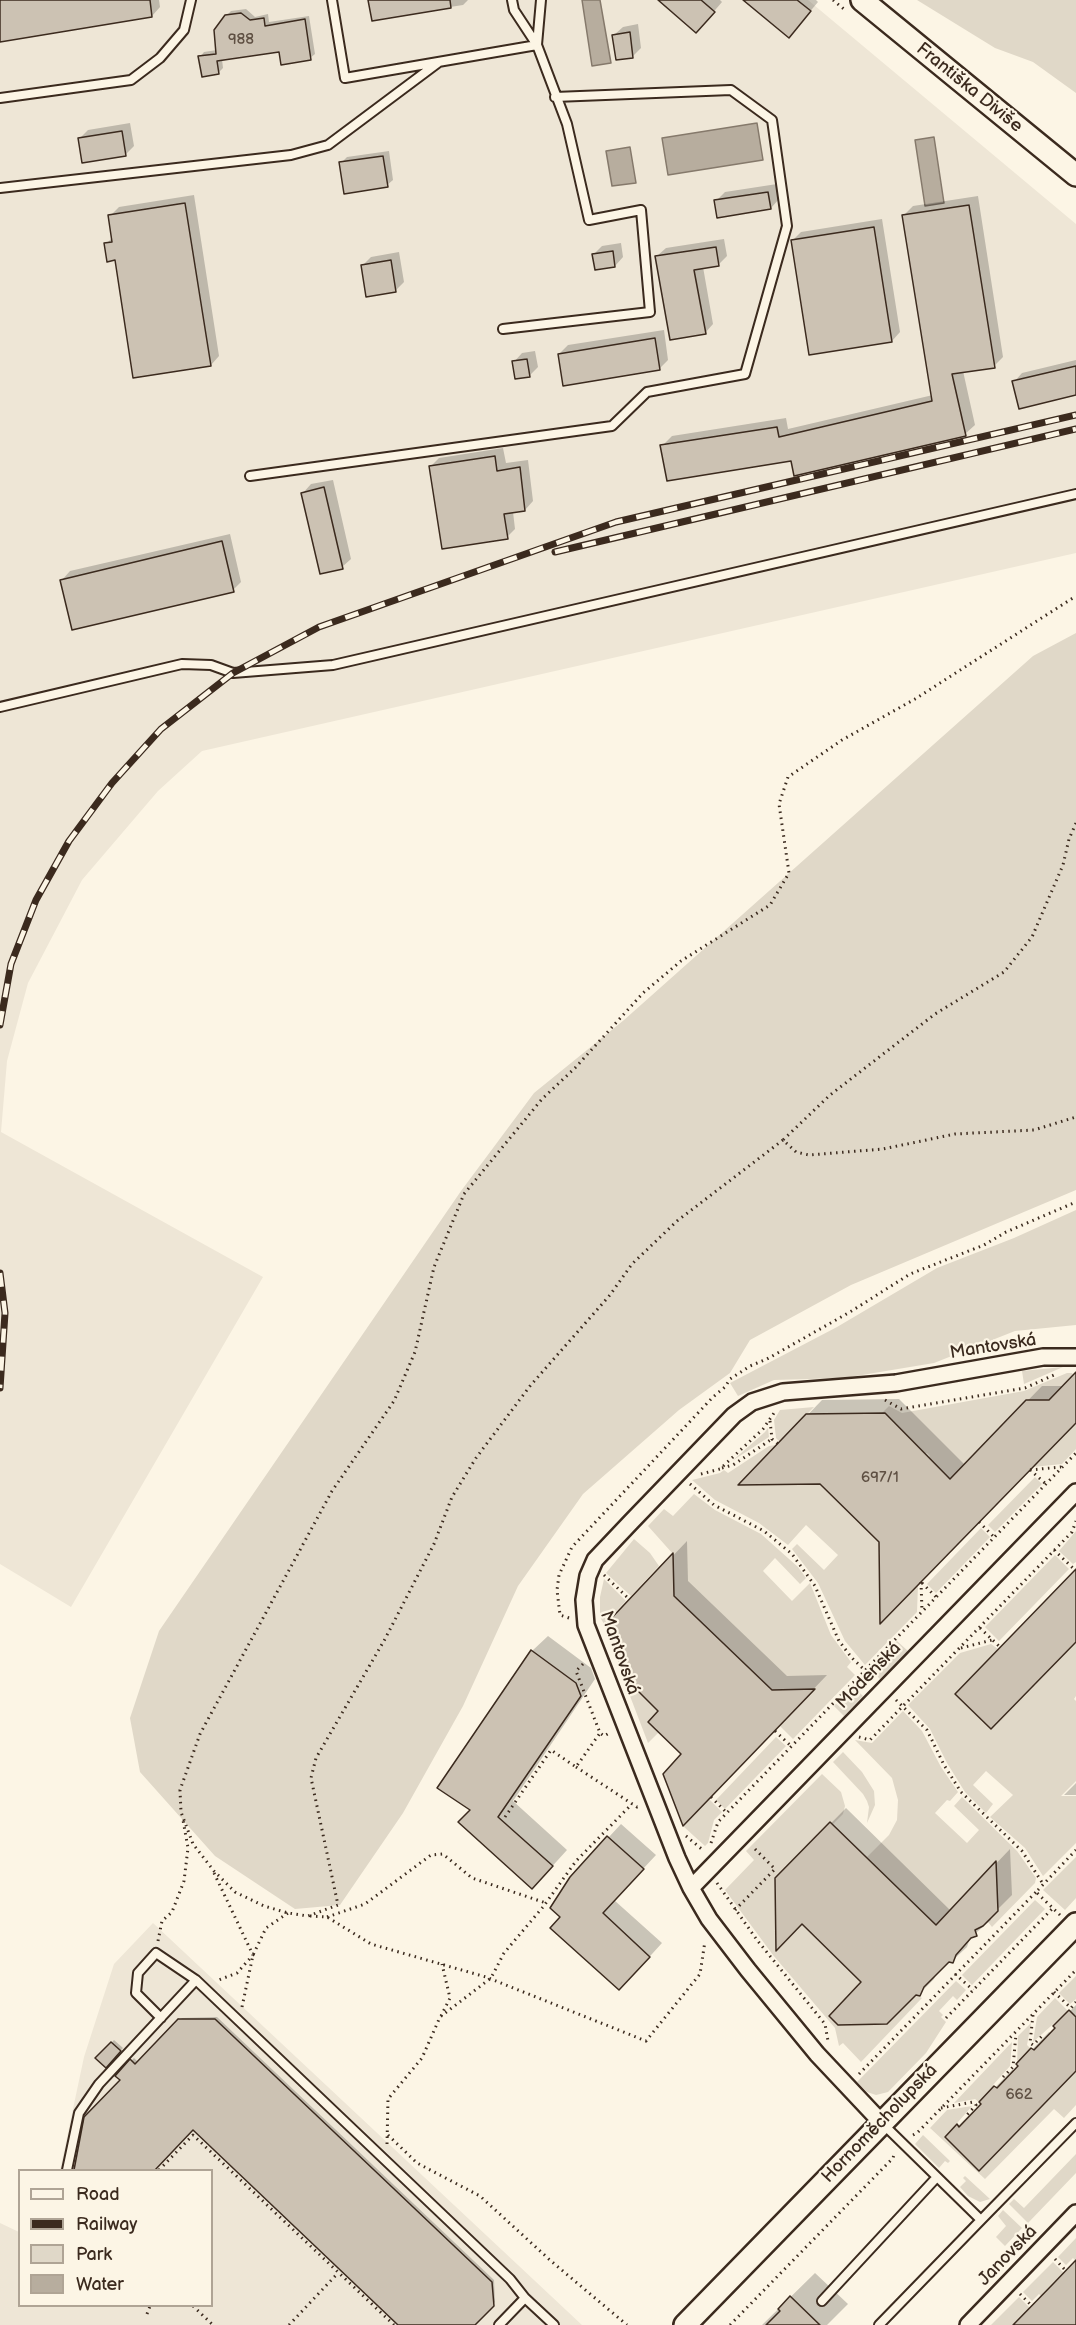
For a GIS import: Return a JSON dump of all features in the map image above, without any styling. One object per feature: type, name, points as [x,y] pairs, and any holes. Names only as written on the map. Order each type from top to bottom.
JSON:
[{"type":"street","name":"Františka Diviše","points":[[862,0],[1076,175]]},
{"type":"street","name":"Mantovská","points":[[881,2122],[817,2054],[709,1919],[691,1888],[591,1640],[584,1613],[586,1586],[595,1560],[683,1476],[734,1414],[752,1402],[783,1392],[896,1383],[1043,1358],[1076,1358]]},
{"type":"street","name":"Modenská","points":[[691,1888],[710,1857],[884,1689],[1076,1491]]},
{"type":"street","name":"Hornoměcholupská","points":[[685,2325],[1074,1926]]},
{"type":"street","name":"Janovská","points":[[969,2325],[1076,2213]]},
{"type":"lane","points":[[0,98],[131,80],[160,58],[184,30],[191,0]]},
{"type":"lane","points":[[332,0],[345,78],[537,45]]},
{"type":"lane","points":[[503,329],[651,312],[641,210],[589,220],[567,124],[555,98],[537,45],[514,10],[512,0]]},
{"type":"lane","points":[[537,45],[541,0]]},
{"type":"lane","points":[[0,188],[291,155],[328,145],[440,62]]},
{"type":"lane","points":[[250,476],[612,426],[647,392],[745,374],[787,226],[772,120],[731,90],[555,98]]},
{"type":"lane","points":[[0,707],[182,664],[212,665],[233,673],[333,665],[1076,494]]},
{"type":"lane","points":[[161,2018],[136,1993],[138,1973],[156,1953],[203,1986],[510,2279],[525,2298],[554,2325]]},
{"type":"lane","points":[[67,2169],[79,2113],[99,2084],[196,1980]]},
{"type":"lane","points":[[881,2122],[981,2220]]},
{"type":"lane","points":[[879,2325],[1076,2123]]},
{"type":"lane","points":[[822,2301],[938,2177]]},
{"type":"lane","points":[[499,2325],[525,2298]]},
{"type":"path","points":[[156,1953],[162,1922],[172,1912],[184,1881],[188,1848],[181,1812],[180,1790],[200,1734],[332,1491],[394,1401],[415,1352],[434,1267],[464,1194],[542,1099],[575,1068],[643,993],[681,961],[770,905],[789,873],[778,804],[788,777],[842,740],[915,699],[1076,596]]},
{"type":"path","points":[[308,1916],[338,1905],[311,1778],[316,1758],[385,1639],[434,1544],[452,1497],[476,1458],[530,1386],[610,1295],[632,1264],[677,1221],[783,1140],[830,1095],[935,1014],[1004,972],[1032,937],[1063,865],[1069,839],[1076,824]]},
{"type":"path","points":[[783,1140],[796,1152],[809,1155],[883,1149],[955,1134],[1034,1130],[1076,1117]]},
{"type":"path","points":[[572,1619],[560,1615],[557,1590],[559,1575],[572,1547],[591,1524],[725,1387],[730,1379],[750,1365],[767,1359],[850,1312],[909,1274],[984,1245],[1006,1232],[1076,1202]]},
{"type":"path","points":[[879,1397],[901,1409],[1025,1388],[1055,1374]]},
{"type":"path","points":[[720,1469],[770,1420],[778,1407]]},
{"type":"path","points":[[770,1420],[772,1439],[778,1444]]},
{"type":"path","points":[[683,1476],[692,1476],[733,1465],[772,1439]]},
{"type":"path","points":[[710,1857],[718,1822],[1076,1453]]},
{"type":"path","points":[[660,1454],[714,1505],[764,1531],[792,1554],[815,1586],[839,1641],[865,1670],[927,1730],[944,1765],[961,1792],[1022,1851],[1043,1884]]},
{"type":"path","points":[[1046,1484],[1030,1470],[1062,1467]]},
{"type":"path","points":[[903,1706],[1072,1532],[1076,1521]]},
{"type":"path","points":[[979,1522],[994,1537]]},
{"type":"path","points":[[1054,1550],[1075,1570]]},
{"type":"path","points":[[600,1581],[604,1572],[629,1599]]},
{"type":"path","points":[[922,1611],[921,1582],[936,1596]]},
{"type":"path","points":[[980,1628],[1000,1647]]},
{"type":"path","points":[[959,1649],[992,1640]]},
{"type":"path","points":[[587,1659],[576,1671],[600,1733],[604,1736],[614,1731]]},
{"type":"path","points":[[775,1731],[791,1746]]},
{"type":"path","points":[[576,1767],[600,1733]]},
{"type":"path","points":[[505,1817],[551,1750],[637,1807],[644,1804]]},
{"type":"path","points":[[711,1797],[727,1813]]},
{"type":"path","points":[[440,2017],[491,1978],[504,1953],[546,1903],[576,1861],[632,1804]]},
{"type":"path","points":[[181,1812],[194,1844],[214,1871],[235,1892],[264,1906],[288,1913],[327,1917],[365,1904],[431,1855],[443,1854],[472,1878],[546,1903]]},
{"type":"path","points":[[686,1835],[724,1870],[715,1880],[735,1910],[824,2022],[830,2049]]},
{"type":"path","points":[[735,1910],[775,1869],[750,1844]]},
{"type":"path","points":[[856,2077],[1076,1850]]},
{"type":"path","points":[[214,1871],[253,1954],[239,2021]]},
{"type":"path","points":[[1036,1892],[1074,1926]]},
{"type":"path","points":[[946,2018],[1053,1908]]},
{"type":"path","points":[[203,1986],[237,1973],[253,1954],[266,1928],[288,1913]]},
{"type":"path","points":[[327,1917],[371,1944],[491,1978],[646,2041],[700,1974],[709,1919]]},
{"type":"path","points":[[386,2161],[388,2099],[422,2058],[450,1998],[442,1964]]},
{"type":"path","points":[[955,1974],[973,1990]]},
{"type":"path","points":[[1054,1992],[1071,2008],[1076,2002]]},
{"type":"path","points":[[1034,2013],[1030,2043],[1033,2045],[1043,2035]]},
{"type":"path","points":[[1003,2077],[1013,2067],[1016,2032]]},
{"type":"path","points":[[941,2108],[973,2102],[976,2105],[966,2116]]},
{"type":"path","points":[[160,2169],[193,2135],[394,2325]]},
{"type":"path","points":[[388,2135],[417,2163],[480,2196],[627,2325]]},
{"type":"path","points":[[1052,2256],[1066,2271]]},
{"type":"path","points":[[289,2325],[338,2273]]},
{"type":"path","points":[[1018,2292],[1032,2306]]},
{"type":"path","points":[[147,2314],[150,2307]]},
{"type":"path","points":[[194,2307],[213,2325]]},
{"type":"shaded area","points":[[0,0],[808,0],[1076,224],[1076,553],[202,751],[158,791],[82,880],[28,983],[7,1061],[1,1132],[263,1277],[71,1607],[0,1564]]},
{"type":"shaded area","points":[[153,1923],[582,2325],[0,2325],[0,2223],[18,2232],[18,2307],[213,2307],[213,2169],[60,2169],[84,2057],[114,1964]]},
{"type":"green space","points":[[917,0],[1076,0],[1076,93],[1033,62],[995,48]]},
{"type":"green space","points":[[1076,633],[1076,1190],[851,1285],[750,1340],[730,1373],[679,1410],[583,1494],[518,1586],[463,1706],[403,1813],[340,1905],[295,1909],[215,1856],[140,1772],[130,1718],[159,1631],[461,1191],[534,1093],[624,1020],[1033,656]]},
{"type":"green space","points":[[1076,1210],[1076,1325],[1015,1331],[934,1363],[844,1378],[774,1380],[738,1396],[730,1383],[837,1327],[937,1268],[1014,1238]]},
{"type":"green space","points":[[1063,1367],[1024,1384],[1022,1371]]},
{"type":"green space","points":[[1067,1373],[1073,1375],[1049,1400],[1026,1400],[950,1479],[928,1458],[930,1456],[927,1453],[925,1454],[896,1426],[897,1424],[892,1423],[882,1413],[889,1406],[902,1413],[1024,1391]]},
{"type":"green space","points":[[814,1407],[780,1442],[776,1438],[774,1420],[780,1410]]},
{"type":"green space","points":[[1076,1423],[1076,1449],[1062,1464],[1033,1467]]},
{"type":"green space","points":[[768,1428],[769,1437],[732,1461],[765,1432]]},
{"type":"green space","points":[[776,1445],[738,1485],[815,1479],[884,1546],[881,1623],[918,1585],[917,1612],[865,1665],[845,1641],[818,1583],[792,1549],[797,1544],[824,1570],[838,1555],[806,1525],[788,1545],[759,1523],[715,1500],[692,1480],[724,1470],[728,1473],[769,1446]]},
{"type":"green space","points":[[1035,1477],[1042,1484],[995,1532],[988,1525]]},
{"type":"green space","points":[[694,1494],[715,1510],[761,1534],[798,1567],[806,1578],[800,1584],[775,1558],[763,1571],[792,1601],[810,1583],[831,1635],[851,1662],[847,1667],[855,1675],[793,1739],[780,1726],[814,1689],[772,1690],[674,1596],[673,1554],[648,1526],[664,1509],[673,1516]]},
{"type":"green space","points":[[981,1528],[990,1537],[936,1593],[927,1584]]},
{"type":"green space","points":[[1076,1531],[1076,1562],[1073,1564],[1059,1551]]},
{"type":"green space","points":[[634,1539],[650,1553],[659,1566],[631,1596],[606,1573]]},
{"type":"green space","points":[[1055,1555],[1069,1569],[999,1641],[985,1627]]},
{"type":"green space","points":[[604,1579],[626,1601],[604,1624],[600,1617],[600,1597]]},
{"type":"green space","points":[[897,1641],[908,1651],[880,1679],[870,1669]]},
{"type":"green space","points":[[1076,1642],[1076,1696],[1074,1699],[1076,1701],[1076,1781],[1061,1796],[1076,1796],[1076,1843],[1043,1876],[1025,1848],[990,1817],[1013,1795],[986,1771],[973,1785],[993,1804],[986,1813],[965,1792],[930,1729],[908,1705],[960,1653],[991,1644],[998,1649],[955,1694],[991,1729]]},
{"type":"green space","points":[[625,1678],[658,1711],[659,1732],[648,1743],[625,1683]]},
{"type":"green space","points":[[853,1686],[863,1696],[844,1716],[834,1706]]},
{"type":"green space","points":[[903,1711],[922,1731],[941,1767],[958,1792],[935,1813],[967,1843],[979,1830],[954,1806],[962,1797],[1017,1851],[1036,1878],[1035,1883],[992,1927],[988,1922],[998,1911],[995,1862],[936,1925],[867,1857],[889,1835],[897,1820],[898,1800],[892,1778],[855,1740],[872,1743]]},
{"type":"green space","points":[[776,1737],[786,1746],[725,1809],[716,1800]]},
{"type":"green space","points":[[843,1752],[862,1772],[874,1791],[875,1805],[867,1823],[869,1807],[867,1801],[833,1762]]},
{"type":"green space","points":[[822,1774],[841,1792],[845,1806],[843,1814],[833,1824],[830,1822],[802,1924],[861,1982],[829,2016],[838,2025],[887,2024],[916,1995],[922,1998],[861,2062],[843,2043],[839,2046],[835,2028],[773,1955],[725,1890],[754,1860],[746,1851]]},
{"type":"green space","points":[[709,1799],[722,1812],[714,1820],[708,1843],[705,1846],[683,1826]]},
{"type":"green space","points":[[1076,1857],[1076,1898],[1065,1910],[1043,1890]]},
{"type":"green space","points":[[1035,1900],[1045,1909],[972,1985],[962,1975]]},
{"type":"green space","points":[[1076,1976],[1076,1999],[1070,2004],[1059,1993]]},
{"type":"green space","points":[[956,1981],[966,1990],[957,2000],[953,1996],[939,2011],[946,2022],[926,2053],[888,2092],[876,2095],[867,2092],[857,2082]]},
{"type":"green space","points":[[1055,1998],[1068,2011],[1033,2042],[1037,2017]]},
{"type":"green space","points":[[1031,2023],[1027,2045],[1031,2049],[1017,2064],[1018,2036]]},
{"type":"green space","points":[[1012,2042],[1010,2066],[993,2085],[994,2087],[979,2102],[975,2099],[954,2103]]},
{"type":"green space","points":[[1076,2071],[1076,2105],[1064,2118],[1054,2109],[985,2179],[930,2128],[947,2110],[972,2106],[945,2137],[979,2170]]},
{"type":"green space","points":[[923,2135],[950,2161],[948,2163],[945,2161],[939,2168],[915,2144]]},
{"type":"green space","points":[[1076,2154],[1076,2173],[1028,2223],[1009,2204],[1014,2199],[1024,2208]]},
{"type":"green space","points":[[965,2176],[990,2199],[980,2202],[968,2196],[960,2187],[966,2181],[963,2178]]},
{"type":"green space","points":[[1003,2210],[1022,2228],[1005,2246],[996,2237],[1006,2226],[998,2216]]},
{"type":"green space","points":[[1076,2238],[1076,2261],[1073,2258],[1066,2265],[1058,2257]]},
{"type":"green space","points":[[1053,2262],[1064,2273],[1041,2296],[1039,2294],[1032,2301],[1023,2292]]},
{"type":"green space","points":[[1019,2297],[1030,2308],[1013,2325],[991,2325]]},
{"type":"water","points":[[582,0],[600,0],[611,63],[592,66]]},
{"type":"water","points":[[757,123],[763,160],[668,175],[662,138]]},
{"type":"water","points":[[934,137],[944,203],[925,206],[915,140]]},
{"type":"water","points":[[630,147],[636,183],[612,186],[606,151]]},
{"type":"building","points":[[0,0],[150,0],[152,17],[0,42]]},
{"type":"building","points":[[368,0],[450,0],[451,8],[372,21]]},
{"type":"building","points":[[658,0],[701,0],[715,12],[696,33]]},
{"type":"building","points":[[743,0],[797,0],[811,11],[789,38]]},
{"type":"building","points":[[241,13],[250,20],[264,18],[265,26],[305,19],[311,60],[281,65],[279,52],[217,61],[219,74],[202,77],[198,56],[216,54],[214,30],[225,15]]},
{"type":"building","points":[[630,32],[633,58],[616,60],[612,35]]},
{"type":"building","points":[[122,131],[126,156],[82,163],[78,138]]},
{"type":"building","points":[[383,156],[388,187],[344,194],[339,162]]},
{"type":"building","points":[[768,192],[771,209],[717,218],[714,200]]},
{"type":"building","points":[[185,203],[211,366],[133,378],[115,260],[107,262],[104,243],[112,242],[108,215]]},
{"type":"building","points":[[969,205],[995,368],[952,374],[966,436],[794,476],[791,461],[667,481],[660,445],[777,427],[779,437],[932,401],[902,215]]},
{"type":"building","points":[[874,227],[892,342],[809,355],[791,240]]},
{"type":"building","points":[[716,247],[719,266],[694,270],[706,334],[670,340],[655,256]]},
{"type":"building","points":[[613,251],[615,267],[595,270],[592,254]]},
{"type":"building","points":[[391,260],[396,292],[366,297],[361,265]]},
{"type":"building","points":[[655,338],[660,370],[563,386],[558,354]]},
{"type":"building","points":[[527,359],[530,377],[515,379],[512,361]]},
{"type":"building","points":[[1076,366],[1076,395],[1019,409],[1012,381]]},
{"type":"building","points":[[495,456],[497,471],[520,467],[525,511],[504,514],[508,539],[442,549],[429,466]]},
{"type":"building","points":[[324,487],[343,569],[320,574],[301,493]]},
{"type":"building","points":[[222,541],[234,592],[72,630],[60,580]]},
{"type":"building","points":[[1076,1372],[1076,1423],[880,1624],[879,1542],[820,1484],[738,1485],[806,1414],[885,1413],[950,1479],[1026,1400],[1049,1400]]},
{"type":"building","points":[[673,1553],[674,1596],[772,1690],[815,1689],[683,1826],[663,1774],[681,1754],[648,1722],[658,1711],[626,1679],[605,1625]]},
{"type":"building","points":[[1076,1569],[1076,1642],[991,1729],[955,1694]]},
{"type":"building","points":[[531,1650],[576,1683],[581,1696],[498,1817],[553,1866],[532,1889],[458,1822],[470,1810],[437,1788]]},
{"type":"building","points":[[830,1822],[936,1925],[996,1861],[998,1911],[983,1926],[975,1930],[977,1936],[971,1938],[956,1955],[953,1963],[949,1962],[924,1987],[920,1996],[916,1995],[887,2024],[838,2025],[829,2016],[861,1982],[802,1924],[776,1951],[775,1878]]},
{"type":"building","points":[[607,1836],[644,1869],[603,1913],[650,1957],[619,1990],[550,1928],[560,1917],[550,1908],[570,1877]]},
{"type":"building","points":[[1069,2010],[1076,2017],[1076,2071],[979,2171],[945,2137],[957,2124],[959,2127],[994,2086],[997,2088],[1018,2066],[1016,2064],[1031,2048],[1034,2050]]},
{"type":"building","points":[[178,2019],[215,2019],[492,2282],[494,2306],[475,2325],[398,2325],[193,2130],[156,2169],[74,2169],[84,2117],[120,2080],[115,2076],[130,2059],[135,2064]]},
{"type":"building","points":[[111,2042],[121,2051],[106,2068],[95,2058]]},
{"type":"building","points":[[1076,2260],[1076,2325],[1013,2325],[1053,2284]]},
{"type":"building","points":[[790,2296],[820,2325],[766,2325],[780,2311],[778,2309]]},
{"type":"railway","points":[[0,1025],[11,964],[36,900],[69,841],[112,783],[161,729],[233,673],[319,627],[616,522],[1076,415]]},
{"type":"railway","points":[[555,552],[1076,429]]},
{"type":"railway","points":[[0,1273],[5,1313],[0,1388]]}]
